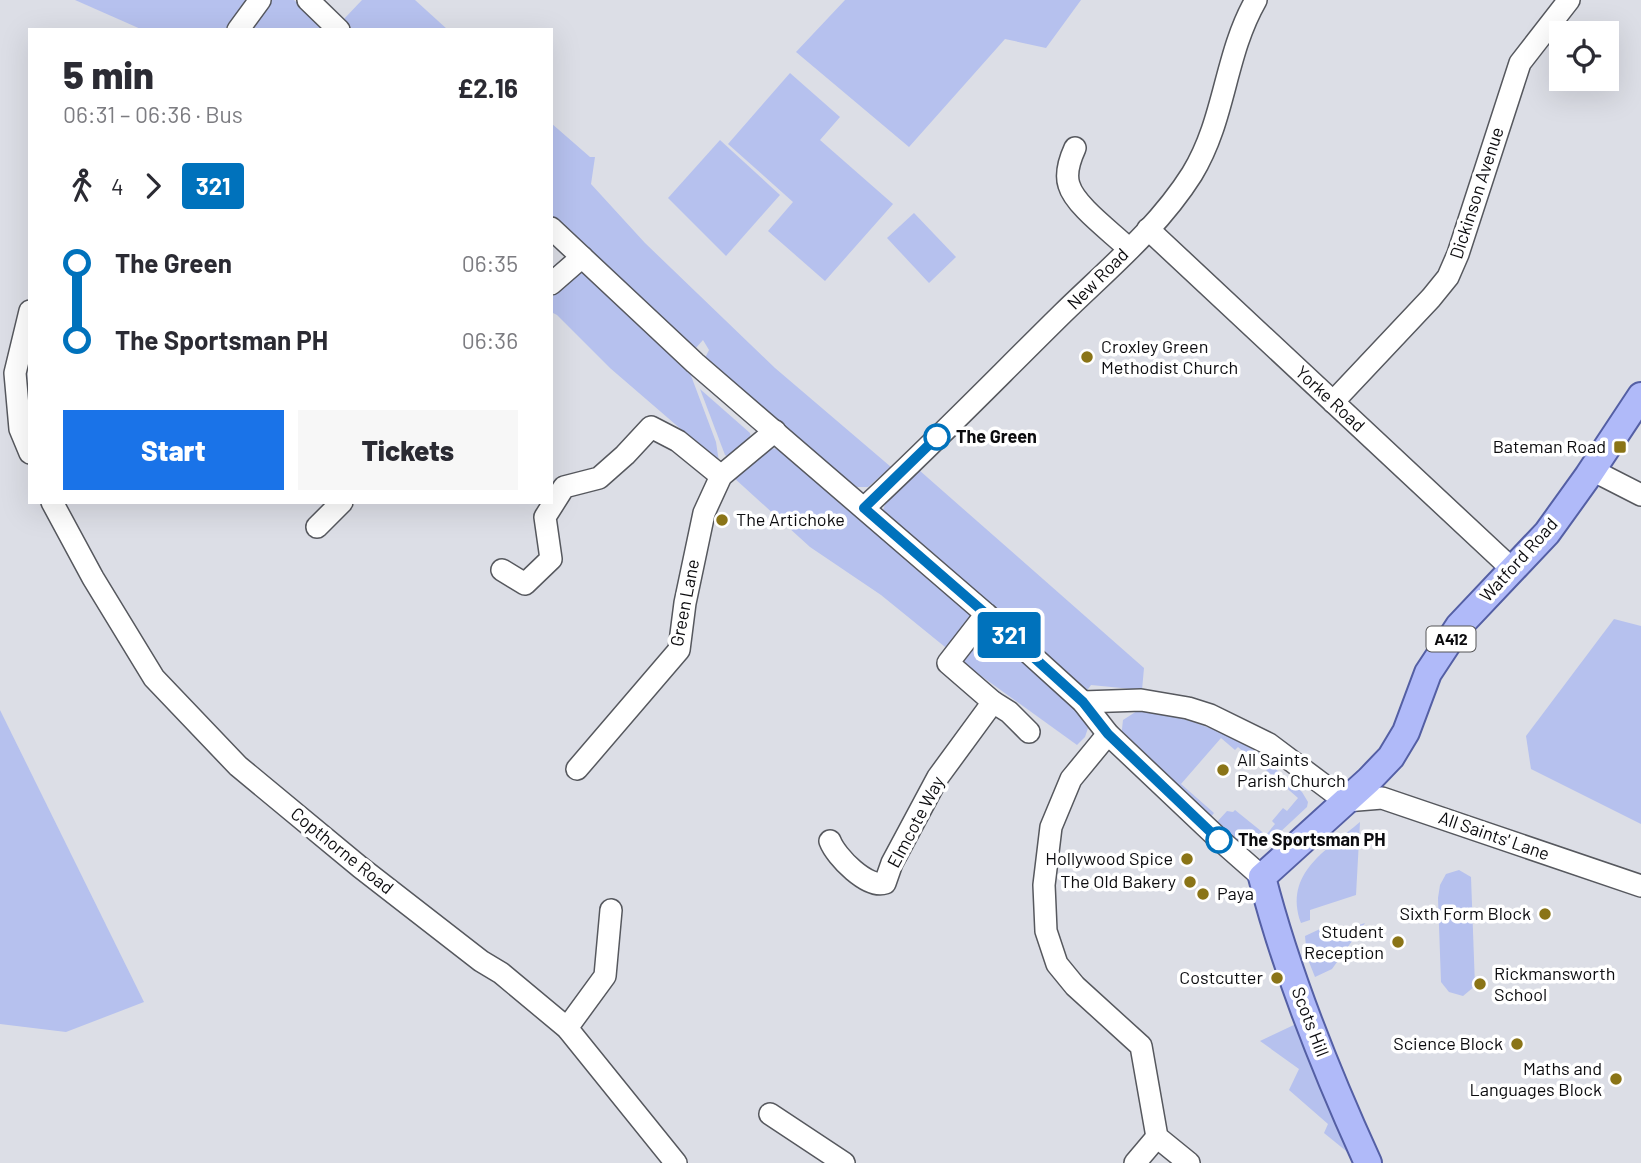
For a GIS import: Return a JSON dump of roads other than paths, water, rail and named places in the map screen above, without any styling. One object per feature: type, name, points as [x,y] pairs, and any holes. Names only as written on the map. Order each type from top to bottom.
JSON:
[{"type":"main road","name":"Watford Road","points":[[1262,877],[1391,757],[1406,732],[1428,673],[1459,626],[1547,533],[1641,396]]},
{"type":"main road","name":"Scots Hill","points":[[1262,877],[1301,999],[1346,1115],[1368,1163]]},
{"type":"street","points":[[239,28],[260,0]]},
{"type":"street","points":[[308,0],[337,28]]},
{"type":"street","name":"New Road","points":[[864,508],[1129,248],[1177,196],[1210,141],[1235,48],[1256,0]]},
{"type":"street","name":"Dickinson Avenue","points":[[1333,402],[1448,277],[1458,254],[1520,63],[1569,0]]},
{"type":"street","points":[[1075,148],[1069,161],[1068,183],[1075,197],[1129,248]]},
{"type":"street","name":"Yorke Road","points":[[1148,229],[1512,569]]},
{"type":"street","points":[[553,230],[676,346],[986,614],[1083,702],[1108,734],[1262,877]]},
{"type":"street","points":[[553,282],[582,257]]},
{"type":"street","points":[[28,319],[15,373],[20,429],[28,448]]},
{"type":"street","points":[[502,570],[525,584],[551,559],[545,517],[564,487],[598,478],[625,455],[651,427],[678,441],[721,476]]},
{"type":"street","name":"Green Lane","points":[[577,769],[679,650],[685,603],[704,513],[721,476],[775,431]]},
{"type":"street","points":[[1592,470],[1641,495]]},
{"type":"street","name":"Copthorne Road","points":[[53,504],[93,578],[154,678],[238,766],[360,867],[481,961],[501,973],[567,1028],[676,1163]]},
{"type":"street","points":[[317,527],[340,504]]},
{"type":"street","points":[[986,614],[948,663],[993,702],[1009,712],[1029,732]]},
{"type":"street","points":[[1083,702],[1141,700],[1188,708],[1210,715],[1269,744],[1345,801]]},
{"type":"street","name":"Elmcote Way","points":[[830,841],[841,860],[870,881],[880,885],[885,883],[892,863],[938,777],[993,702]]},
{"type":"street","points":[[1108,734],[1071,779],[1051,827],[1044,885],[1046,931],[1057,964],[1069,979],[1141,1046],[1157,1137],[1189,1163]]},
{"type":"street","name":"All Saints' Lane","points":[[1345,801],[1382,798],[1641,886]]},
{"type":"street","points":[[567,1028],[606,976],[611,910]]},
{"type":"street","points":[[770,1114],[844,1163]]},
{"type":"street","points":[[1135,1163],[1157,1137]]},
{"type":"place","name":"Croxley Green Methodist Church","points":[[1087,357]]},
{"type":"place","name":"The Green","points":[[937,437]]},
{"type":"place","name":"Bateman Road","points":[[1620,447]]},
{"type":"place","name":"The Artichoke","points":[[722,520]]},
{"type":"place","name":"All Saints Parish Church","points":[[1223,770]]},
{"type":"place","name":"The Sportsman PH","points":[[1219,840]]},
{"type":"place","name":"Hollywood Spice","points":[[1187,859]]},
{"type":"place","name":"The Old Bakery","points":[[1190,882]]},
{"type":"place","name":"Paya","points":[[1203,894]]},
{"type":"place","name":"Sixth Form Block","points":[[1545,914]]},
{"type":"place","name":"Student Reception","points":[[1398,942]]},
{"type":"place","name":"Costcutter","points":[[1277,978]]},
{"type":"place","name":"Rickmansworth School","points":[[1480,984]]},
{"type":"place","name":"Science Block","points":[[1517,1044]]},
{"type":"place","name":"Maths and Languages Block","points":[[1616,1079]]}]
